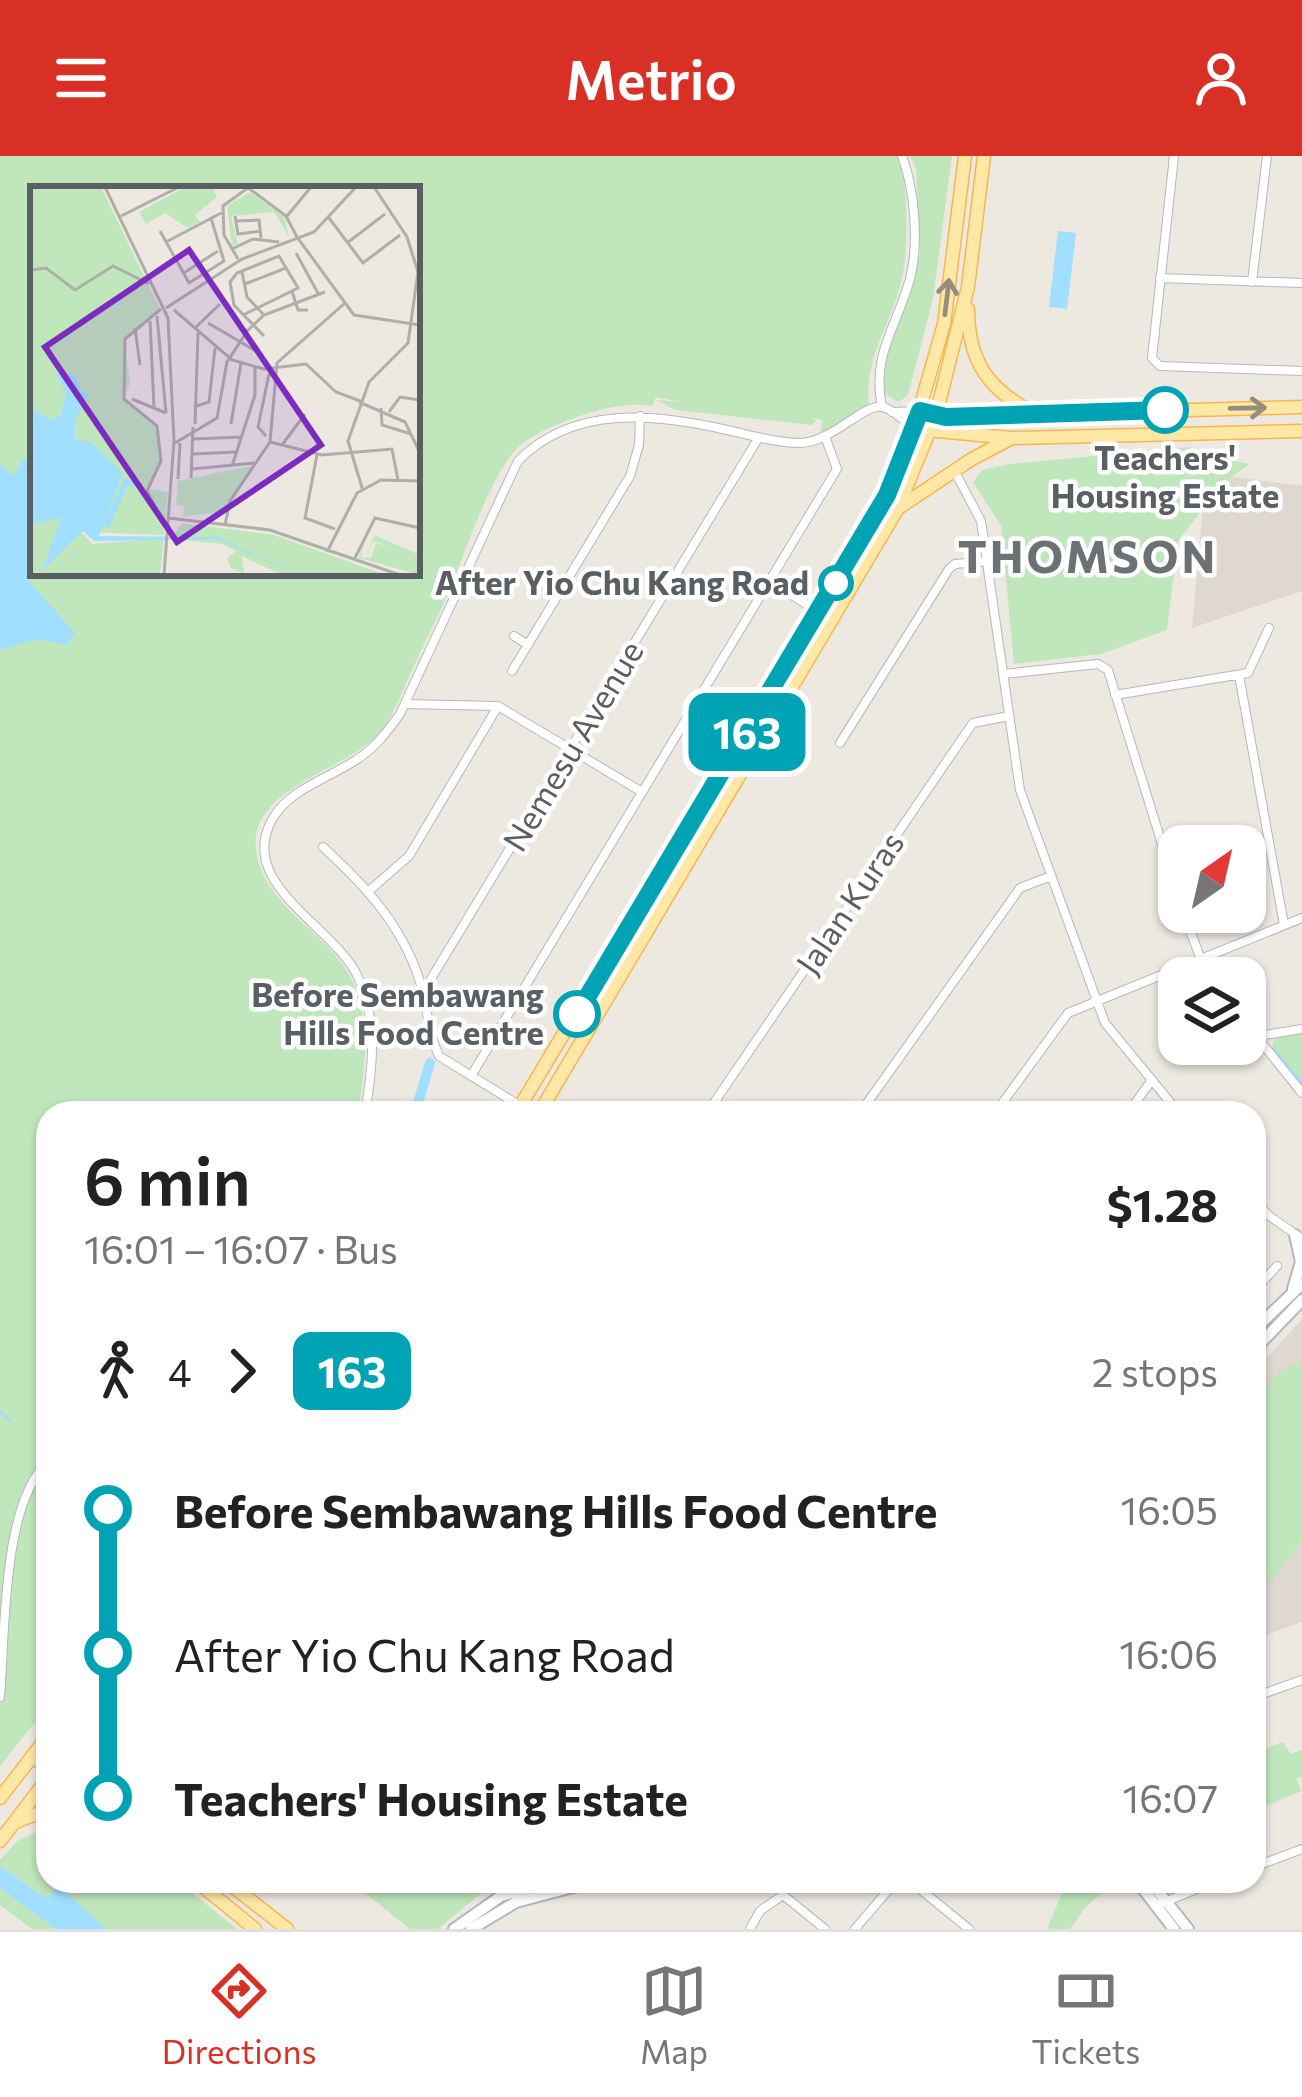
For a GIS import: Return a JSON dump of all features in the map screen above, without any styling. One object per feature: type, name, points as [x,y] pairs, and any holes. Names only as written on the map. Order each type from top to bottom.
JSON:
[{"type":"main road","points":[[533,1101],[887,495],[920,411],[944,324],[965,156]]},
{"type":"main road","points":[[984,156],[968,287],[968,335],[977,366],[1001,394],[1037,415]]},
{"type":"main road","points":[[533,1101],[784,706],[897,510],[936,416],[968,287]]},
{"type":"main road","points":[[920,411],[936,416],[1037,415],[1302,407]]},
{"type":"main road","points":[[1136,412],[1160,416],[1178,433]]},
{"type":"main road","points":[[914,426],[930,432],[1011,438],[1302,431]]},
{"type":"main road","points":[[897,510],[1011,438]]},
{"type":"main road","points":[[768,696],[771,710],[784,706]]},
{"type":"main road","points":[[1266,1335],[1299,1292],[1299,1237]]},
{"type":"main road","points":[[1266,1320],[1299,1292]]},
{"type":"main road","points":[[0,1797],[36,1752]]},
{"type":"main road","points":[[32,1756],[36,1759]]},
{"type":"main road","points":[[0,1841],[36,1794]]},
{"type":"main road","points":[[15,1822],[36,1814]]},
{"type":"main road","points":[[211,1893],[255,1929]]},
{"type":"main road","points":[[241,1893],[287,1929]]},
{"type":"main road","points":[[454,1929],[512,1893]]},
{"type":"main road","points":[[470,1929],[516,1902],[550,1893]]},
{"type":"main road","points":[[1150,1893],[1188,1929]]},
{"type":"main road","points":[[1155,1893],[1174,1929]]},
{"type":"street","points":[[881,407],[879,359],[915,252],[908,170],[902,156]]},
{"type":"street","points":[[1174,156],[1152,358],[1155,363],[1302,371]]},
{"type":"street","points":[[1252,282],[1267,156]]},
{"type":"street","points":[[1160,278],[1302,283]]},
{"type":"street","points":[[366,1101],[373,1046],[365,994],[341,950],[278,887],[268,868],[265,840],[280,808],[380,741],[405,704],[518,461],[531,448],[568,428],[640,416],[680,419],[791,443],[826,439],[866,410],[881,407],[914,426]]},
{"type":"street","points":[[892,412],[920,411]]},
{"type":"street","points":[[512,671],[630,476],[640,416]]},
{"type":"street","name":"Nemesu Avenue","points":[[423,992],[759,437]]},
{"type":"street","points":[[471,1076],[837,469],[826,439]]},
{"type":"street","points":[[955,472],[981,521],[1020,790],[1097,1003],[1115,1038],[1168,1101]]},
{"type":"street","points":[[840,743],[949,569],[955,564],[988,561]]},
{"type":"street","points":[[769,581],[819,613]]},
{"type":"street","points":[[1115,695],[1248,673],[1270,628]]},
{"type":"street","points":[[514,636],[528,645]]},
{"type":"street","points":[[1003,674],[1098,664],[1108,670],[1158,832]]},
{"type":"street","points":[[1239,675],[1284,925]]},
{"type":"street","points":[[405,704],[498,706],[642,792]]},
{"type":"street","points":[[370,890],[409,856],[498,706]]},
{"type":"street","name":"Jalan Kuras","points":[[715,1101],[966,733],[974,723],[1009,716]]},
{"type":"street","points":[[323,847],[370,890],[398,932],[423,992],[439,1056],[511,1101]]},
{"type":"street","points":[[869,1101],[1020,888],[1051,875]]},
{"type":"street","points":[[1205,957],[1302,918]]},
{"type":"street","points":[[1004,1101],[1063,1017],[1158,977]]},
{"type":"street","points":[[1266,1035],[1302,1029]]},
{"type":"street","points":[[1266,1048],[1302,1094]]},
{"type":"street","points":[[1137,1101],[1151,1081]]},
{"type":"street","points":[[1266,1209],[1299,1237]]},
{"type":"street","points":[[1266,1278],[1277,1266]]},
{"type":"street","points":[[0,1697],[17,1521],[36,1477]]},
{"type":"street","points":[[1266,1693],[1302,1680]]},
{"type":"street","points":[[1266,1862],[1302,1849]]},
{"type":"street","points":[[855,1929],[886,1893]]},
{"type":"street","points":[[925,1893],[969,1929]]},
{"type":"street","points":[[1160,1903],[1185,1893]]},
{"type":"street","points":[[750,1929],[760,1911],[783,1895],[825,1929]]},
{"type":"shaded area","points":[[1206,473],[1302,486],[1302,591],[1192,628]]},
{"type":"shaded area","points":[[1302,1319],[1302,1622],[1266,1635],[1266,1359]]},
{"type":"green space","points":[[0,156],[899,156],[904,164],[904,264],[870,372],[869,406],[820,438],[822,420],[812,418],[816,421],[812,425],[676,410],[656,400],[681,402],[656,397],[652,406],[597,411],[530,438],[512,455],[490,490],[445,599],[382,729],[363,748],[283,795],[268,810],[258,828],[261,869],[282,902],[340,961],[358,994],[365,1045],[360,1101],[36,1101],[36,1721],[0,1766]]},
{"type":"green space","points":[[910,156],[952,156],[933,299],[908,395],[899,402],[878,384],[920,254],[916,168]]},
{"type":"green space","points":[[1189,447],[1205,456],[1250,464],[1223,483],[1178,541],[1167,630],[1101,654],[1014,664],[1001,526],[973,482],[982,470]]},
{"type":"green space","points":[[1302,1032],[1302,1093],[1271,1054],[1274,1038]]},
{"type":"green space","points":[[1302,1359],[1302,1540],[1273,1579],[1266,1581],[1266,1388]]},
{"type":"green space","points":[[1283,1742],[1291,1754],[1302,1750],[1302,1776],[1296,1779],[1301,1791],[1266,1806],[1266,1748]]},
{"type":"green space","points":[[36,1832],[36,1893],[192,1893],[237,1929],[32,1929],[0,1905],[0,1860],[17,1841]]},
{"type":"green space","points":[[365,1893],[482,1893],[438,1929],[410,1929]]},
{"type":"green space","points":[[1062,1893],[1102,1893],[1070,1929],[1047,1929]]},
{"type":"water","points":[[1058,231],[1076,233],[1067,309],[1049,307]]},
{"type":"water","points":[[24,458],[30,462],[27,579],[75,633],[67,645],[36,639],[0,650],[0,464],[14,476]]},
{"type":"water","points":[[0,1866],[44,1897],[68,1893],[106,1929],[56,1929],[0,1888]]},
{"type":"waterway","points":[[1275,1050],[1302,1083]]},
{"type":"waterway","points":[[419,1101],[430,1063]]},
{"type":"waterway","points":[[0,1411],[10,1421]]},
{"type":"bus line","name":"163","points":[[577,1014],[887,495],[920,411],[946,417],[1165,410]]},
{"type":"place","name":"Teachers' Housing Estate","points":[[1165,410]]},
{"type":"place","name":"After Yio Chu Kang Road","points":[[836,583]]},
{"type":"place","name":"Before Sembawang Hills Food Centre","points":[[577,1014]]},
{"type":"district","name":"THOMSON","points":[[1088,557]]}]
